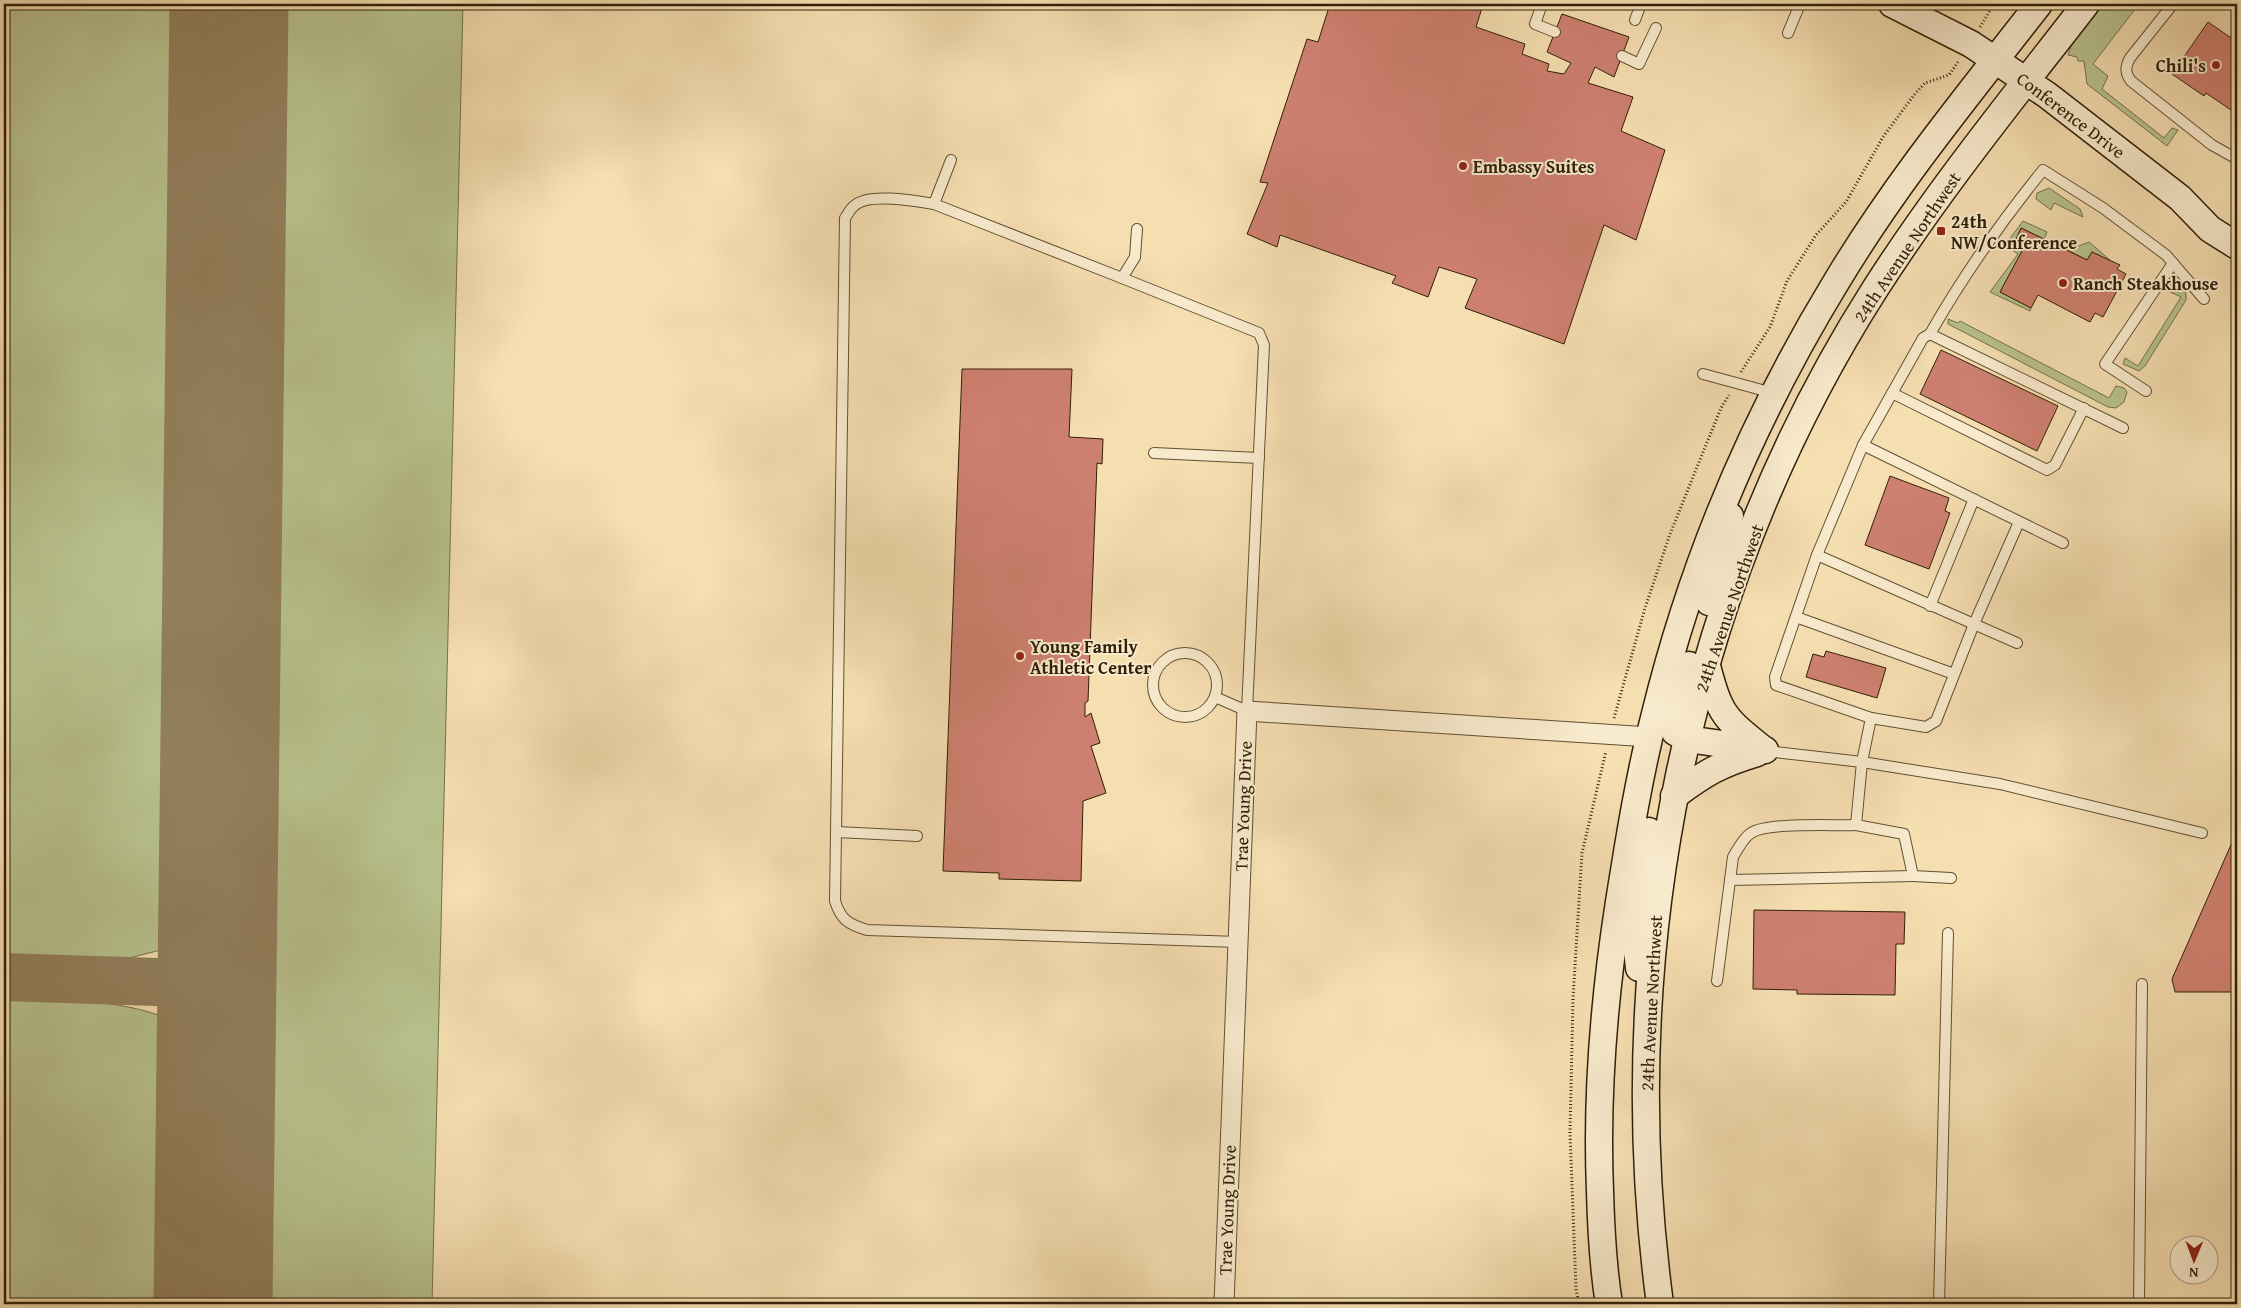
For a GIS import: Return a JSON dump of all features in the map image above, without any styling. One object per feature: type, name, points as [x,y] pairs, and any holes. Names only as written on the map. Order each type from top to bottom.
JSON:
[{"type":"main road","name":"Conference Drive","points":[[1892,4],[1971,44],[2027,82],[2172,192],[2210,228],[2237,246]]},
{"type":"main road","points":[[1609,1304],[1600,1212],[1598,1079],[1614,935],[1638,790],[1665,675],[1687,603],[1714,525],[1774,393],[1835,284],[1879,215],[2039,4]]},
{"type":"main road","name":"24th Avenue Northwest","points":[[1660,1304],[1649,1202],[1646,1132],[1650,968],[1658,888],[1674,796],[1706,665],[1743,558],[1770,490],[1832,362],[1873,292],[1920,222],[2086,4]]},
{"type":"main road","points":[[1736,475],[1725,552],[1673,724],[1675,732],[1687,739],[1765,750]]},
{"type":"main road","points":[[1706,665],[1716,700],[1722,713],[1738,729],[1765,750]]},
{"type":"main road","points":[[1647,1033],[1635,931],[1646,849],[1661,765],[1660,750],[1650,737]]},
{"type":"main road","points":[[1674,796],[1717,766],[1765,750]]},
{"type":"street","points":[[1247,711],[1650,737]]},
{"type":"street","name":"Trae Young Drive","points":[[1224,1304],[1247,711]]},
{"type":"lane","points":[[1542,4],[1536,24],[1555,32]]},
{"type":"lane","points":[[1635,20],[1641,4]]},
{"type":"lane","points":[[1788,32],[1800,4]]},
{"type":"lane","points":[[2173,4],[2130,58],[2126,66],[2126,75],[2212,145],[2237,159]]},
{"type":"lane","points":[[1622,56],[1639,64],[1656,28]]},
{"type":"lane","points":[[934,204],[951,160]]},
{"type":"lane","points":[[2019,522],[1974,624],[1936,721],[1932,725],[1926,727],[1871,718],[1776,684],[1775,678],[1817,555],[1863,446],[1923,338],[1930,334],[1956,290],[2008,214],[2043,170],[2103,208],[2166,255],[2204,299]]},
{"type":"lane","points":[[1215,697],[1247,711],[1264,345],[1259,333],[934,204],[904,200],[873,199],[855,204],[845,218],[835,901],[839,913],[850,924],[867,930],[1239,942]]},
{"type":"lane","points":[[1122,278],[1135,257],[1137,230]]},
{"type":"lane","points":[[2146,391],[2105,364],[2173,263]]},
{"type":"lane","points":[[1930,334],[2124,428]]},
{"type":"lane","points":[[1703,374],[1774,393]]},
{"type":"lane","points":[[1892,393],[2047,470],[2055,465],[2084,408]]},
{"type":"lane","points":[[1863,446],[2063,543]]},
{"type":"lane","points":[[1154,453],[1259,458]]},
{"type":"lane","points":[[1930,606],[1974,499]]},
{"type":"lane","points":[[1817,555],[2017,643]]},
{"type":"lane","points":[[1796,617],[1954,674]]},
{"type":"lane","points":[[1179,652],[1201,656],[1215,672],[1217,683],[1215,697],[1203,711],[1194,716],[1183,717],[1173,715],[1157,702],[1153,692],[1155,672],[1169,656],[1179,652]]},
{"type":"lane","points":[[1856,825],[1862,762],[1871,718]]},
{"type":"lane","points":[[1765,750],[1862,762],[2000,784],[2202,833]]},
{"type":"lane","points":[[1717,982],[1733,857],[1752,832],[1768,827],[1856,825],[1904,834],[1913,876]]},
{"type":"lane","points":[[837,832],[917,836]]},
{"type":"lane","points":[[1730,880],[1913,876],[1951,878]]},
{"type":"lane","points":[[1939,1304],[1948,933]]},
{"type":"lane","points":[[2139,1304],[2142,984]]},
{"type":"green space","points":[[4,4],[191,4],[181,945],[125,959],[69,963],[4,959]]},
{"type":"green space","points":[[273,4],[463,4],[432,1304],[257,1304]]},
{"type":"green space","points":[[2100,4],[2139,4],[2093,64],[2108,76],[2102,89],[2164,138],[2172,128],[2178,130],[2167,146],[2087,84],[2084,61],[2078,61],[2077,57],[2068,55],[2073,39]]},
{"type":"green space","points":[[2049,188],[2080,209],[2083,217],[2054,203],[2051,210],[2036,199],[2037,193]]},
{"type":"green space","points":[[2023,221],[2047,232],[2044,239],[2021,228],[2013,246],[2022,251],[2000,292],[2031,308],[2030,311],[1990,292],[2018,254],[2005,245]]},
{"type":"green space","points":[[2065,241],[2079,246],[2089,242],[2111,261],[2092,252],[2087,260],[2062,247]]},
{"type":"green space","points":[[2171,283],[2186,293],[2186,300],[2145,366],[2139,371],[2123,364],[2125,358],[2138,366],[2181,297],[2168,291]]},
{"type":"green space","points":[[1948,319],[1958,323],[1960,321],[2109,398],[2116,386],[2124,388],[2127,392],[2124,402],[2116,408],[2108,407],[1948,324]]},
{"type":"green space","points":[[4,1001],[76,1001],[119,1005],[139,1009],[180,1024],[176,1304],[4,1304]]},
{"type":"building","name":"Embassy Suites","points":[[1330,4],[1469,4],[1482,8],[1476,27],[1525,44],[1522,54],[1549,64],[1547,71],[1564,74],[1571,63],[1547,52],[1562,14],[1629,37],[1614,77],[1595,67],[1588,83],[1633,97],[1621,131],[1665,150],[1636,240],[1604,225],[1564,344],[1465,308],[1477,279],[1439,267],[1428,297],[1392,283],[1396,276],[1280,235],[1277,247],[1247,234],[1268,183],[1260,182],[1307,39],[1318,42]]},
{"type":"building","points":[[2208,22],[2237,42],[2237,100],[2231,110],[2206,93],[2204,96],[2172,74]]},
{"type":"building","name":"Ranch Steakhouse","points":[[2021,228],[2087,260],[2092,252],[2120,265],[2117,269],[2126,274],[2103,317],[2095,313],[2090,322],[2038,295],[2031,308],[2000,292],[2022,251],[2013,246]]},
{"type":"building","points":[[1941,350],[2058,406],[2037,451],[1920,394]]},
{"type":"building","name":"Young Family Athletic Center","points":[[962,369],[1072,369],[1069,437],[1103,439],[1102,464],[1097,463],[1088,701],[1085,703],[1085,717],[1091,713],[1100,743],[1091,746],[1106,793],[1083,801],[1081,881],[999,879],[999,873],[943,871]]},
{"type":"building","points":[[1890,476],[1949,498],[1945,511],[1950,513],[1929,569],[1865,545]]},
{"type":"building","points":[[1826,651],[1886,668],[1877,698],[1806,677],[1813,654],[1824,657]]},
{"type":"building","points":[[2237,831],[2237,992],[2175,992],[2172,979]]},
{"type":"building","points":[[1754,910],[1905,912],[1904,944],[1896,944],[1895,995],[1797,994],[1797,990],[1753,989]]},
{"type":"taxiway","points":[[4,977],[217,984]]},
{"type":"runway","points":[[213,1304],[229,4]]},
{"type":"place","name":"Chili's","points":[[2216,65]]},
{"type":"place","name":"Embassy Suites","points":[[1463,166]]},
{"type":"place","name":"24th NW/Conference","points":[[1941,231]]},
{"type":"place","name":"Ranch Steakhouse","points":[[2063,283]]},
{"type":"place","name":"Young Family Athletic Center","points":[[1020,656]]}]
